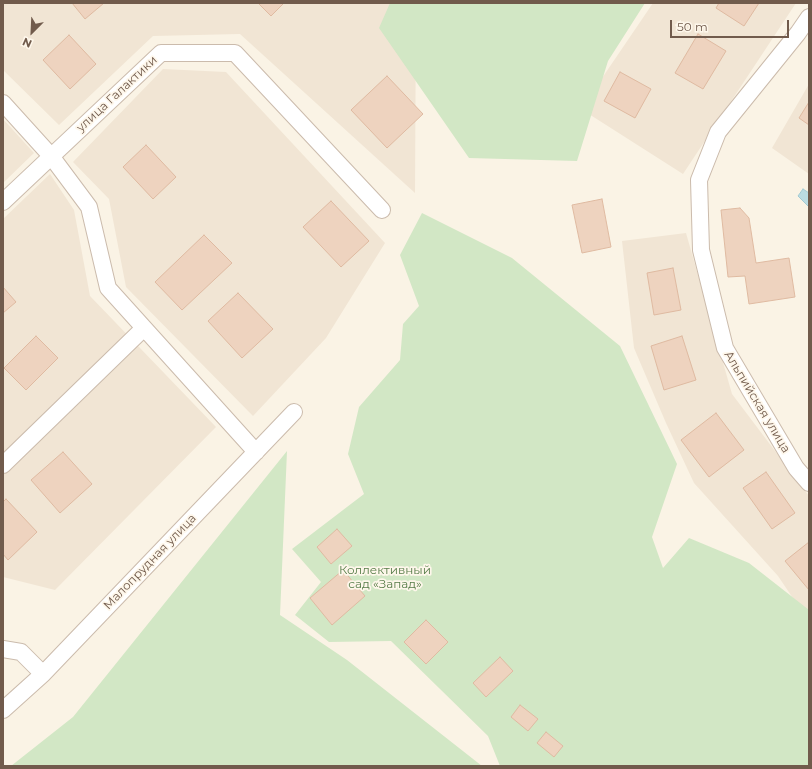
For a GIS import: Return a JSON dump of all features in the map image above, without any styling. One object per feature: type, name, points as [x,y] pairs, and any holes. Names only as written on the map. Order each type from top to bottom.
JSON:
[{"type":"street","name":"Альпийская улица","points":[[809,17],[804,37],[718,132],[699,180],[701,250],[725,348],[796,468],[809,483]]},
{"type":"street","name":"улица Галактики","points":[[3,202],[161,53],[235,53],[382,210]]},
{"type":"street","points":[[3,103],[51,156],[89,207],[108,288],[256,452]]},
{"type":"street","points":[[3,465],[144,328]]},
{"type":"street","name":"Малопрудная улица","points":[[3,710],[43,674],[294,412]]},
{"type":"street","points":[[3,649],[21,652],[43,674]]},
{"type":"shaded area","points":[[3,3],[416,3],[415,193],[240,34],[153,36],[59,125],[3,70]]},
{"type":"shaded area","points":[[653,3],[796,3],[683,174],[581,109]]},
{"type":"shaded area","points":[[163,69],[226,72],[385,243],[326,338],[253,416],[126,287],[109,199],[73,162]]},
{"type":"shaded area","points":[[809,84],[809,174],[772,148]]},
{"type":"shaded area","points":[[3,119],[34,153],[3,183]]},
{"type":"shaded area","points":[[50,174],[74,210],[90,296],[216,427],[55,590],[3,577],[3,219]]},
{"type":"shaded area","points":[[686,233],[732,394],[809,496],[809,622],[778,576],[694,483],[666,423],[634,348],[622,241]]},
{"type":"green space","points":[[390,3],[645,3],[608,61],[577,161],[469,158],[379,28]]},
{"type":"green space","name":"Коллективный сад «Запад»","points":[[422,213],[512,258],[620,346],[677,464],[652,537],[663,568],[689,538],[749,563],[809,610],[809,766],[500,766],[488,736],[391,641],[329,642],[295,615],[321,582],[292,549],[364,494],[348,454],[359,407],[400,360],[403,324],[419,306],[400,255]]},
{"type":"green space","points":[[287,451],[280,615],[347,660],[482,766],[11,766],[73,717]]},
{"type":"water","points":[[803,189],[809,193],[809,207],[798,196]]},
{"type":"building","points":[[72,3],[104,3],[85,19]]},
{"type":"building","points":[[258,3],[284,3],[271,16]]},
{"type":"building","points":[[719,3],[759,3],[744,26],[716,8]]},
{"type":"building","points":[[698,34],[726,51],[703,89],[675,73]]},
{"type":"building","points":[[69,35],[96,64],[70,89],[43,60]]},
{"type":"building","points":[[620,72],[651,89],[635,118],[604,101]]},
{"type":"building","points":[[387,76],[423,114],[387,148],[351,110]]},
{"type":"building","points":[[809,102],[809,125],[799,118]]},
{"type":"building","points":[[146,145],[176,177],[153,199],[123,167]]},
{"type":"building","points":[[602,199],[611,247],[582,253],[572,205]]},
{"type":"building","points":[[331,201],[369,241],[341,267],[303,227]]},
{"type":"building","points":[[740,208],[749,218],[756,263],[789,258],[795,297],[749,304],[745,276],[728,277],[721,210]]},
{"type":"building","points":[[204,235],[232,263],[182,310],[155,282]]},
{"type":"building","points":[[673,268],[681,310],[654,315],[647,273]]},
{"type":"building","points":[[3,287],[16,302],[3,313]]},
{"type":"building","points":[[238,293],[273,329],[242,358],[208,321]]},
{"type":"building","points":[[36,336],[58,358],[26,390],[4,368]]},
{"type":"building","points":[[682,336],[696,380],[664,390],[651,346]]},
{"type":"building","points":[[716,413],[744,450],[709,477],[681,440]]},
{"type":"building","points":[[63,452],[92,484],[60,513],[31,480]]},
{"type":"building","points":[[766,472],[795,513],[772,529],[743,488]]},
{"type":"building","points":[[6,499],[37,532],[8,560],[3,554],[3,502]]},
{"type":"building","points":[[337,529],[352,546],[331,564],[317,547]]},
{"type":"building","points":[[809,542],[809,590],[785,561]]},
{"type":"building","points":[[343,570],[365,596],[332,625],[310,598]]},
{"type":"building","points":[[426,620],[448,642],[426,664],[404,642]]},
{"type":"building","points":[[500,657],[513,671],[486,697],[473,683]]},
{"type":"building","points":[[520,705],[538,719],[528,731],[511,717]]},
{"type":"building","points":[[546,732],[563,746],[554,757],[537,743]]}]
